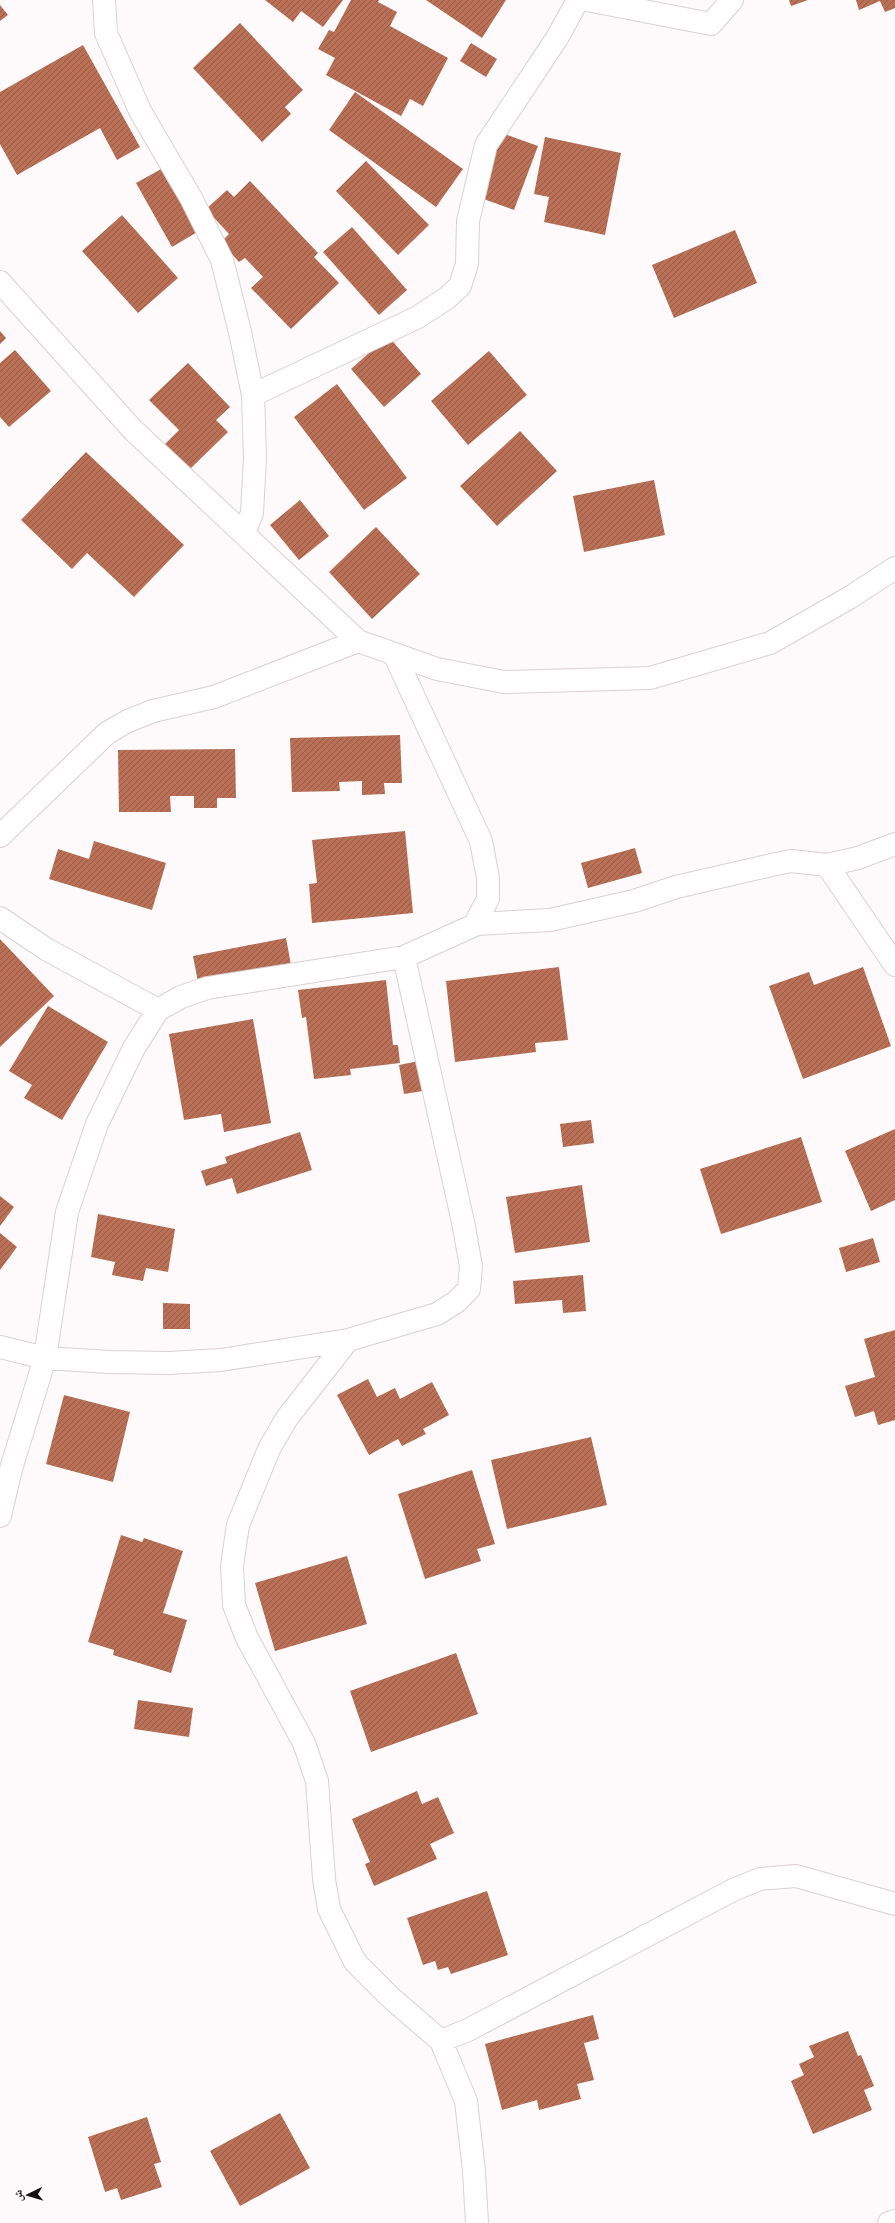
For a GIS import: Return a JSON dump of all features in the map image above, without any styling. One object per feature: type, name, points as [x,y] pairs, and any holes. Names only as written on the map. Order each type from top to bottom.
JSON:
[{"type":"street","points":[[104,0],[106,33],[140,111],[191,198],[222,260],[240,332],[253,395],[255,458],[252,513],[244,533]]},
{"type":"street","points":[[253,395],[418,317],[447,298],[460,286],[467,264],[468,221],[486,145],[558,38],[578,0]]},
{"type":"street","points":[[588,0],[711,24],[732,0]]},
{"type":"street","points":[[0,282],[133,430],[358,641],[395,656],[437,669],[504,682],[650,678],[770,642],[849,598],[895,568]]},
{"type":"street","points":[[0,836],[108,733],[128,720],[153,711],[214,697],[358,641]]},
{"type":"street","points":[[395,656],[481,841],[488,878],[488,899],[476,924]]},
{"type":"street","points":[[0,1516],[11,1469],[44,1358],[70,1204],[97,1124],[134,1048],[158,1010],[181,997],[207,988],[404,957],[476,924],[550,920],[634,901],[676,887],[791,861],[827,866],[858,858],[895,844]]},
{"type":"street","points":[[827,866],[895,965]]},
{"type":"street","points":[[0,918],[46,949],[158,1010]]},
{"type":"street","points":[[0,1347],[44,1358],[131,1362],[221,1360],[348,1340],[437,1314],[456,1302],[469,1289],[471,1266],[463,1222],[404,957]]},
{"type":"street","points":[[348,1340],[287,1418],[269,1449],[253,1485],[238,1525],[232,1566],[234,1605],[247,1638],[304,1743],[317,1781],[324,1880],[329,1909],[355,1962],[390,1997],[441,2041],[466,2101],[474,2171],[477,2223]]},
{"type":"street","points":[[441,2041],[468,2030],[733,1890],[760,1879],[796,1876],[895,1904]]},
{"type":"street","points":[[889,2223],[895,2221]]},
{"type":"building","points":[[265,0],[343,0],[323,27],[301,11],[293,22]]},
{"type":"building","points":[[351,0],[379,0],[378,2],[397,12],[390,26],[448,58],[423,106],[410,99],[401,116],[326,75],[335,58],[318,49],[329,30],[334,32]]},
{"type":"building","points":[[426,0],[506,0],[482,38]]},
{"type":"building","points":[[789,0],[808,0],[791,6]]},
{"type":"building","points":[[856,0],[895,0],[895,8],[885,12],[880,1],[859,10]]},
{"type":"building","points":[[0,5],[8,15],[0,21]]},
{"type":"building","points":[[240,23],[303,90],[285,107],[291,114],[262,142],[193,68]]},
{"type":"building","points":[[471,43],[497,59],[486,77],[460,61]]},
{"type":"building","points":[[83,45],[140,147],[117,160],[100,128],[17,175],[0,144],[0,92]]},
{"type":"building","points":[[355,92],[463,169],[436,207],[329,130]]},
{"type":"building","points":[[502,133],[538,146],[514,210],[478,197]]},
{"type":"building","points":[[545,137],[621,153],[605,235],[544,222],[549,197],[534,194]]},
{"type":"building","points":[[366,161],[429,225],[398,255],[336,191]]},
{"type":"building","points":[[163,168],[199,231],[172,247],[136,183]]},
{"type":"building","points":[[250,181],[318,253],[314,257],[339,283],[291,329],[251,288],[263,277],[245,258],[239,262],[221,242],[229,234],[206,209],[227,190],[234,197]]},
{"type":"building","points":[[122,215],[178,278],[138,313],[82,251]]},
{"type":"building","points":[[352,227],[407,290],[379,315],[323,252]]},
{"type":"building","points":[[735,230],[757,283],[674,318],[652,265]]},
{"type":"building","points":[[0,331],[6,338],[0,344]]},
{"type":"building","points":[[388,336],[421,374],[384,407],[351,369]]},
{"type":"building","points":[[15,350],[51,391],[9,427],[0,417],[0,363]]},
{"type":"building","points":[[489,351],[527,395],[468,445],[431,401]]},
{"type":"building","points":[[188,363],[230,407],[216,420],[228,432],[188,471],[164,445],[179,430],[149,400]]},
{"type":"building","points":[[337,384],[407,478],[364,510],[294,417]]},
{"type":"building","points":[[520,431],[557,471],[497,526],[460,486]]},
{"type":"building","points":[[86,452],[184,545],[134,597],[87,553],[72,569],[21,520]]},
{"type":"building","points":[[654,480],[665,535],[584,552],[573,496]]},
{"type":"building","points":[[300,500],[329,536],[299,560],[270,525]]},
{"type":"building","points":[[376,527],[420,574],[372,619],[329,572]]},
{"type":"building","points":[[400,735],[402,783],[384,783],[385,794],[362,795],[362,781],[339,782],[340,791],[292,792],[290,738]]},
{"type":"building","points":[[235,749],[236,798],[217,798],[217,808],[194,808],[194,796],[170,796],[171,812],[119,812],[118,750]]},
{"type":"building","points":[[405,831],[413,913],[312,923],[309,884],[317,883],[312,840]]},
{"type":"building","points":[[94,841],[166,863],[152,910],[49,879],[58,849],[89,859]]},
{"type":"building","points":[[635,848],[642,873],[588,888],[581,863]]},
{"type":"building","points":[[286,938],[291,965],[198,982],[193,956]]},
{"type":"building","points":[[0,939],[54,996],[0,1047]]},
{"type":"building","points":[[559,967],[568,1040],[535,1043],[536,1052],[455,1062],[446,981]]},
{"type":"building","points":[[863,967],[891,1046],[803,1079],[769,986],[809,972],[814,985]]},
{"type":"building","points":[[386,980],[393,1045],[398,1045],[400,1063],[350,1069],[351,1075],[314,1079],[306,1017],[302,1018],[298,990]]},
{"type":"building","points":[[48,1006],[108,1042],[62,1120],[24,1098],[32,1085],[9,1071]]},
{"type":"building","points":[[253,1019],[271,1123],[224,1132],[221,1114],[184,1120],[169,1034]]},
{"type":"building","points":[[424,1060],[429,1090],[404,1094],[399,1065]]},
{"type":"building","points":[[591,1120],[594,1143],[563,1147],[560,1124]]},
{"type":"building","points":[[895,1129],[895,1200],[871,1211],[845,1151]]},
{"type":"building","points":[[300,1132],[312,1170],[237,1194],[232,1178],[206,1186],[201,1171],[227,1163],[225,1157]]},
{"type":"building","points":[[801,1137],[822,1202],[721,1234],[700,1169]]},
{"type":"building","points":[[582,1185],[590,1242],[515,1253],[506,1197]]},
{"type":"building","points":[[0,1196],[14,1207],[0,1226]]},
{"type":"building","points":[[98,1214],[175,1229],[168,1272],[146,1268],[143,1281],[112,1275],[115,1262],[91,1257]]},
{"type":"building","points":[[0,1233],[17,1247],[0,1270]]},
{"type":"building","points":[[873,1238],[880,1262],[846,1272],[839,1248]]},
{"type":"building","points":[[583,1275],[586,1311],[563,1313],[562,1300],[515,1304],[513,1281]]},
{"type":"building","points":[[163,1303],[190,1304],[190,1329],[163,1329]]},
{"type":"building","points":[[895,1330],[895,1420],[878,1425],[874,1411],[855,1417],[845,1386],[875,1377],[864,1339]]},
{"type":"building","points":[[368,1379],[377,1397],[395,1388],[400,1399],[432,1382],[449,1415],[423,1429],[426,1434],[402,1446],[398,1439],[369,1455],[337,1395]]},
{"type":"building","points":[[64,1395],[130,1412],[113,1482],[46,1464]]},
{"type":"building","points":[[591,1437],[607,1505],[507,1529],[491,1460]]},
{"type":"building","points":[[472,1470],[495,1544],[477,1549],[481,1561],[425,1579],[398,1494]]},
{"type":"building","points":[[121,1535],[142,1542],[144,1538],[183,1551],[163,1613],[187,1620],[171,1673],[113,1655],[114,1650],[88,1642]]},
{"type":"building","points":[[347,1556],[367,1624],[275,1651],[255,1583]]},
{"type":"building","points":[[456,1653],[478,1714],[371,1752],[350,1691]]},
{"type":"building","points":[[138,1700],[193,1708],[189,1737],[134,1729]]},
{"type":"building","points":[[417,1791],[422,1804],[438,1797],[454,1833],[430,1844],[437,1859],[374,1886],[365,1864],[370,1862],[352,1819]]},
{"type":"building","points":[[487,1891],[508,1955],[451,1974],[448,1967],[438,1970],[435,1961],[423,1965],[407,1918]]},
{"type":"building","points":[[593,2015],[599,2039],[584,2043],[594,2080],[577,2084],[581,2099],[539,2110],[537,2100],[502,2110],[485,2044]]},
{"type":"building","points":[[848,2031],[858,2056],[861,2055],[874,2086],[864,2090],[872,2110],[813,2134],[791,2081],[804,2075],[799,2064],[814,2057],[809,2046]]},
{"type":"building","points":[[280,2113],[310,2168],[240,2206],[210,2151]]},
{"type":"building","points":[[147,2117],[161,2162],[154,2164],[162,2187],[121,2200],[117,2188],[105,2192],[88,2137]]}]
